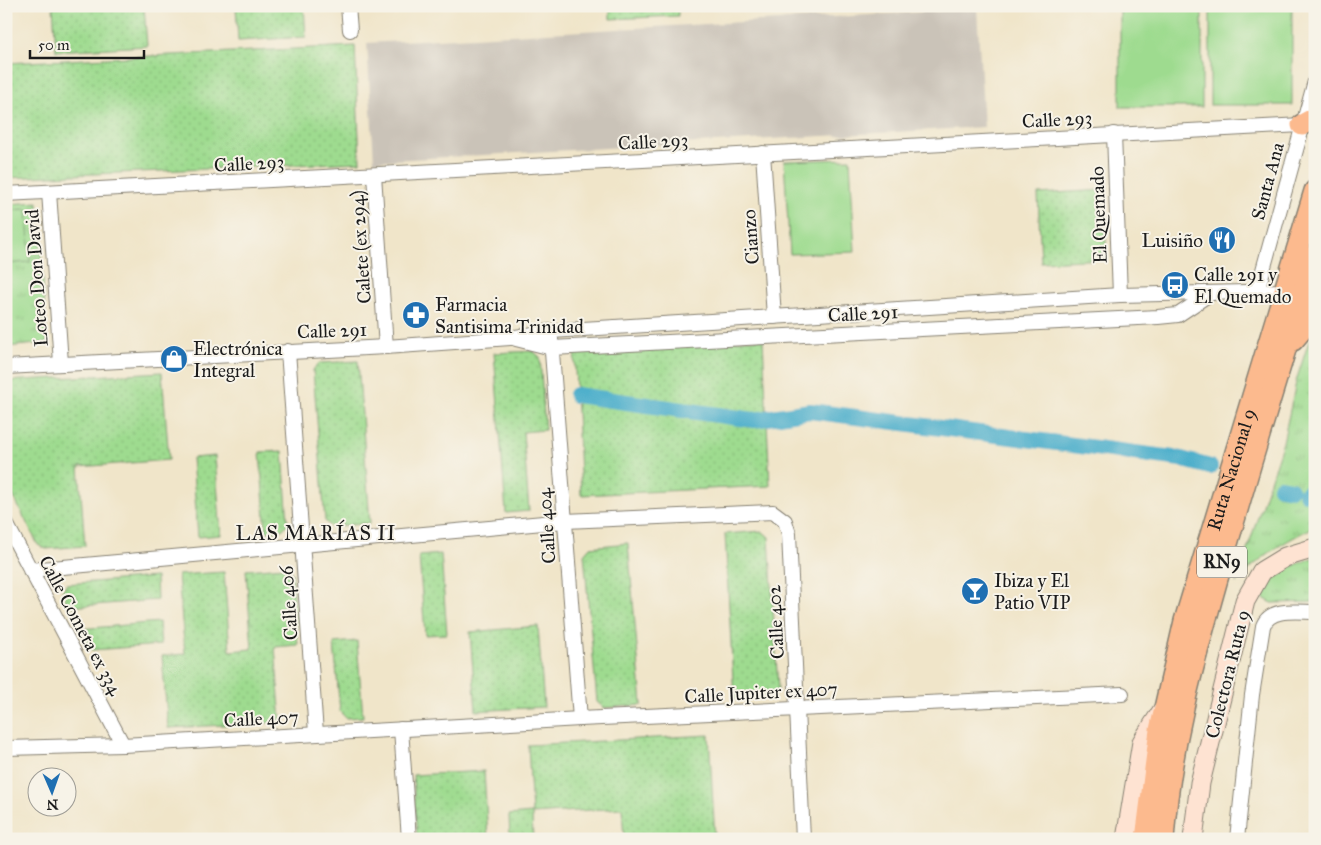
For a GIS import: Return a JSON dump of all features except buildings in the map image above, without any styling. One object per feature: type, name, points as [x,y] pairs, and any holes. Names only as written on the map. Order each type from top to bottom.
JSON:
[{"type":"main road","name":"Ruta Nacional 9","points":[[1163,839],[1171,764],[1184,695],[1301,291],[1315,191]]},
{"type":"main road","name":"Ruta Nacional 9","points":[[1146,839],[1164,707],[1184,621],[1315,256]]},
{"type":"main road","points":[[1285,350],[1315,314]]},
{"type":"street","points":[[348,6],[350,30]]},
{"type":"street","name":"Santa Ana","points":[[1257,292],[1308,122],[1315,81]]},
{"type":"street","name":"Calle 293","points":[[6,194],[1308,122]]},
{"type":"street","name":"El Quemado","points":[[1114,134],[1120,295]]},
{"type":"street","name":"Cianzo","points":[[763,153],[774,317]]},
{"type":"street","name":"Calete (ex 294)","points":[[374,175],[386,347]]},
{"type":"street","name":"Loteo Don David","points":[[49,192],[61,363]]},
{"type":"street","name":"Calle 291","points":[[6,367],[386,347],[510,338],[551,331],[1120,295],[1301,291]]},
{"type":"street","name":"Calle 291","points":[[510,338],[552,348],[1158,317],[1178,315],[1212,293]]},
{"type":"street","name":"Calle 404","points":[[551,331],[580,719]]},
{"type":"street","name":"Calle 406","points":[[288,351],[316,733]]},
{"type":"street","name":"Calle 402","points":[[565,521],[761,512],[773,512],[785,521],[789,534],[804,839]]},
{"type":"street","points":[[30,570],[565,521]]},
{"type":"street","name":"Calle Cometa ex 334","points":[[6,523],[123,745]]},
{"type":"street","name":"Colectora Ruta 9","points":[[1193,839],[1200,783],[1245,601],[1262,571],[1285,557],[1315,548]]},
{"type":"street","points":[[1237,839],[1260,642],[1265,620],[1275,613],[1315,612]]},
{"type":"street","name":"Calle Jupiter ex 407","points":[[401,729],[1122,694]]},
{"type":"street","points":[[1126,839],[1142,742],[1164,707]]},
{"type":"street","points":[[401,729],[409,839]]},
{"type":"street","name":"Calle 407","points":[[123,745],[401,729]]},
{"type":"street","points":[[6,748],[123,745]]},
{"type":"shaded area","points":[[977,9],[984,127],[374,161],[367,43]]},
{"type":"green space","points":[[53,6],[144,6],[147,46],[56,51]]},
{"type":"green space","points":[[236,6],[304,6],[306,37],[238,41]]},
{"type":"green space","points":[[610,6],[678,6],[678,16],[610,19]]},
{"type":"green space","points":[[1120,6],[1202,6],[1202,107],[1120,107]]},
{"type":"green space","points":[[1210,6],[1292,6],[1292,105],[1210,105]]},
{"type":"green space","points":[[355,46],[360,162],[6,178],[6,63]]},
{"type":"green space","points":[[850,159],[855,252],[790,254],[784,161]]},
{"type":"green space","points":[[1103,190],[1107,259],[1041,262],[1038,194]]},
{"type":"green space","points":[[38,202],[47,343],[6,347],[6,204]]},
{"type":"green space","points":[[27,209],[30,262],[6,264],[6,210]]},
{"type":"green space","points":[[1315,336],[1315,505],[1310,529],[1270,552],[1252,566],[1236,583],[1283,442],[1297,378],[1309,341]]},
{"type":"green space","points":[[763,339],[770,486],[581,495],[574,348]]},
{"type":"green space","points":[[533,351],[540,357],[545,430],[523,432],[529,511],[506,513],[494,353]]},
{"type":"green space","points":[[358,361],[370,523],[331,527],[325,521],[313,370],[319,363]]},
{"type":"green space","points":[[162,372],[169,460],[79,467],[85,546],[46,549],[38,545],[6,482],[6,381]]},
{"type":"green space","points":[[283,451],[288,524],[282,530],[266,532],[260,452]]},
{"type":"green space","points":[[215,456],[221,535],[198,537],[192,458]]},
{"type":"green space","points":[[762,531],[769,537],[778,690],[772,697],[734,699],[725,534]]},
{"type":"green space","points":[[628,543],[642,705],[604,708],[597,702],[584,554],[590,547]]},
{"type":"green space","points":[[441,554],[447,634],[425,635],[419,556]]},
{"type":"green space","points":[[1315,557],[1315,602],[1272,603],[1260,596],[1258,591],[1277,572]]},
{"type":"green space","points":[[285,567],[292,573],[298,645],[275,647],[281,722],[168,728],[162,656],[185,654],[178,575],[224,572],[230,651],[252,649],[246,570]]},
{"type":"green space","points":[[156,577],[157,600],[69,607],[62,592],[66,584]]},
{"type":"green space","points":[[159,622],[161,645],[92,650],[80,629]]},
{"type":"green space","points":[[538,626],[544,707],[476,711],[470,632]]},
{"type":"green space","points":[[357,641],[363,717],[346,718],[340,712],[334,643]]},
{"type":"green space","points":[[709,735],[715,839],[624,839],[622,808],[532,814],[533,839],[510,839],[509,815],[532,813],[528,745]]},
{"type":"green space","points":[[484,771],[488,839],[417,839],[413,775]]},
{"type":"waterway","points":[[576,395],[754,420],[810,411],[1181,459],[1210,467]]},
{"type":"waterway","points":[[1280,487],[1291,489]]},
{"type":"waterway","points":[[1306,493],[1315,490]]},
{"type":"place","name":"Luisiño","points":[[1222,240]]},
{"type":"place","name":"Calle 291 y El Quemado","points":[[1175,285]]},
{"type":"place","name":"Farmacia Santisima Trinidad","points":[[416,315]]},
{"type":"place","name":"Electrónica Integral","points":[[174,359]]},
{"type":"place","name":"Ibiza y El Patio VIP","points":[[975,591]]},
{"type":"district","name":"LAS MARÍAS II","points":[[316,533]]}]
